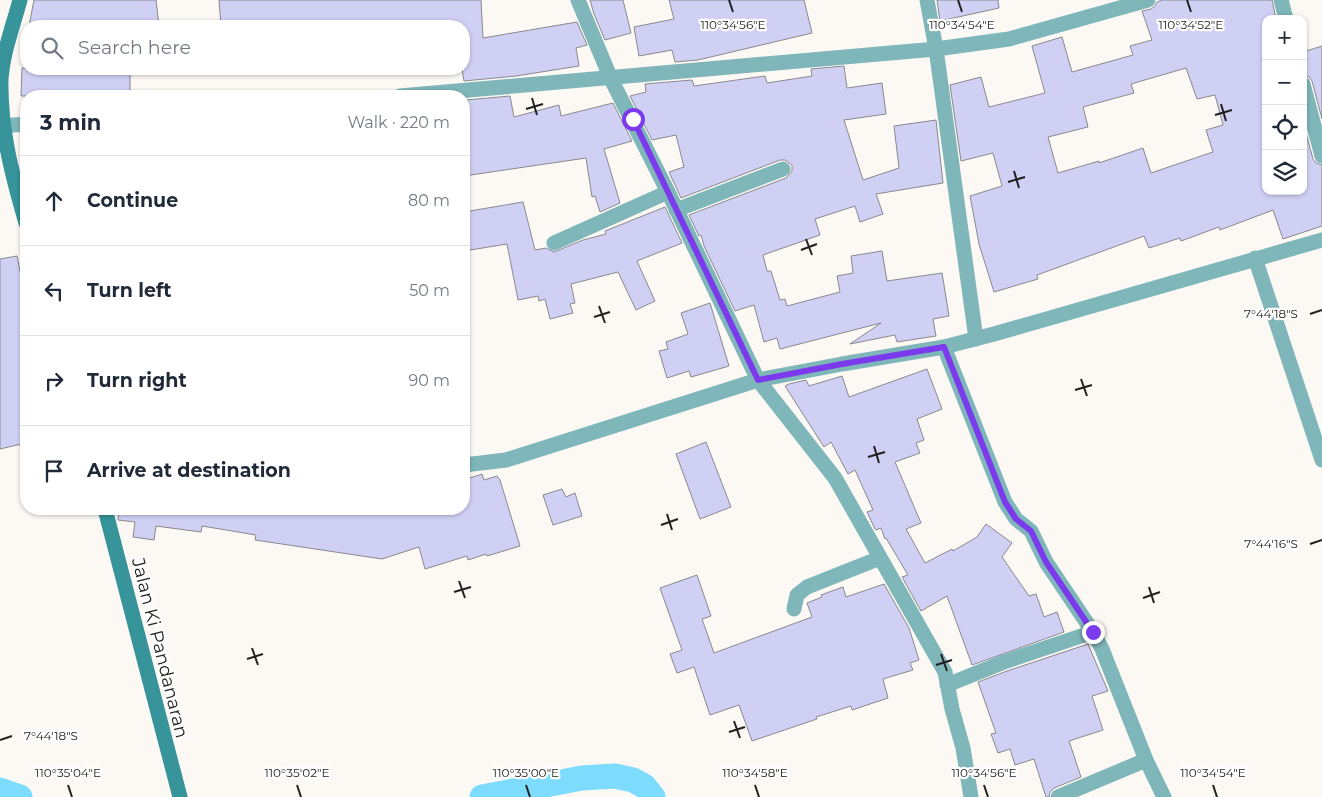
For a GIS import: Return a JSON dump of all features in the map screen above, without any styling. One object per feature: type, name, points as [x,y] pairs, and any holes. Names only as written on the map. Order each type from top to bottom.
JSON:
[{"type":"main road","points":[[20,0],[7,46],[1,79],[2,141],[20,202]]},
{"type":"main road","name":"Jalan Ki Pandanaran","points":[[107,515],[180,797]]},
{"type":"street","points":[[578,0],[611,79],[668,192],[758,380],[835,478],[945,672],[963,748],[971,797]]},
{"type":"street","points":[[928,0],[976,339]]},
{"type":"street","points":[[470,90],[936,50],[1009,39],[1148,0]]},
{"type":"street","points":[[1281,0],[1285,15]]},
{"type":"street","points":[[1307,99],[1322,156]]},
{"type":"street","points":[[2,126],[20,124]]},
{"type":"street","points":[[676,210],[783,168]]},
{"type":"street","points":[[554,243],[668,192]]},
{"type":"street","points":[[470,465],[506,460],[758,380],[944,347],[1127,297],[1255,258],[1322,240]]},
{"type":"street","points":[[1255,258],[1322,460]]},
{"type":"street","points":[[944,347],[1005,502],[1016,519],[1031,531],[1046,562],[1093,632],[1102,649],[1146,760],[1164,797]]},
{"type":"street","points":[[794,609],[798,596],[807,587],[880,558]]},
{"type":"street","points":[[947,685],[1004,662],[1093,632]]},
{"type":"street","points":[[1058,797],[1146,760]]},
{"type":"building","points":[[34,0],[156,0],[158,20],[30,20]]},
{"type":"building","points":[[219,0],[481,0],[483,38],[577,22],[587,45],[576,48],[579,66],[516,76],[464,81],[463,75],[470,75],[470,20],[221,20]]},
{"type":"building","points":[[590,0],[623,0],[631,33],[605,40]]},
{"type":"building","points":[[669,0],[804,0],[812,33],[698,60],[675,62],[672,50],[639,56],[634,27],[674,19]]},
{"type":"building","points":[[937,0],[998,0],[999,8],[940,21]]},
{"type":"building","points":[[1162,0],[1272,0],[1275,15],[1262,15],[1262,195],[1307,195],[1307,137],[1313,159],[1316,163],[1322,165],[1322,226],[1283,239],[1273,210],[1220,230],[1219,227],[1181,241],[1180,238],[1149,248],[1144,236],[1037,275],[1038,279],[994,292],[979,244],[970,196],[1002,186],[993,153],[961,161],[950,85],[981,77],[989,107],[1045,93],[1032,46],[1062,37],[1072,72],[1133,55],[1130,46],[1152,40],[1142,11],[1155,6],[1157,2]],"holes":[[[1186,68],[1197,99],[1215,95],[1223,125],[1206,130],[1213,152],[1151,173],[1143,148],[1099,163],[1099,161],[1058,173],[1048,137],[1088,127],[1083,107],[1134,93],[1131,84]]]},
{"type":"building","points":[[1322,46],[1322,119],[1312,81],[1307,76],[1307,51]]},
{"type":"building","points":[[844,66],[847,88],[882,83],[886,114],[844,120],[863,180],[899,168],[894,126],[936,120],[943,183],[876,194],[883,214],[860,222],[855,206],[815,219],[820,235],[763,255],[767,271],[771,271],[780,300],[785,299],[787,306],[840,292],[837,276],[853,273],[851,256],[882,251],[887,281],[942,273],[949,316],[933,319],[936,336],[897,342],[895,335],[850,344],[881,323],[780,349],[777,338],[764,342],[754,305],[735,311],[704,246],[701,235],[699,236],[689,215],[786,178],[792,171],[792,165],[785,160],[780,160],[681,198],[669,172],[684,167],[676,135],[652,140],[630,96],[646,92],[645,84],[692,80],[694,86],[765,76],[767,83],[812,76],[811,69]]},
{"type":"building","points":[[22,75],[130,75],[130,90],[21,90]]},
{"type":"building","points":[[510,96],[514,117],[559,105],[561,116],[613,103],[632,141],[604,149],[620,203],[600,212],[595,196],[592,197],[586,158],[470,175],[470,100]]},
{"type":"building","points":[[523,202],[535,250],[546,248],[554,252],[583,240],[606,234],[605,231],[665,207],[682,243],[637,261],[655,301],[636,310],[618,272],[571,284],[575,303],[570,304],[573,313],[550,319],[545,299],[539,301],[538,296],[518,300],[507,244],[470,250],[470,211]]},
{"type":"building","points":[[17,256],[20,271],[20,444],[0,449],[0,259]]},
{"type":"building","points":[[710,303],[729,366],[691,377],[689,371],[667,378],[659,351],[668,349],[666,342],[688,334],[681,313]]},
{"type":"building","points":[[927,369],[942,409],[917,419],[924,440],[916,443],[920,453],[895,462],[921,523],[906,529],[925,563],[952,549],[953,551],[977,537],[986,524],[1012,543],[1002,557],[1029,596],[1036,594],[1044,617],[1057,612],[1064,632],[972,665],[947,596],[921,611],[902,577],[908,575],[885,539],[881,528],[875,529],[867,512],[873,510],[855,470],[848,474],[831,442],[824,447],[785,386],[806,380],[809,386],[842,376],[849,397]]},
{"type":"building","points":[[706,442],[731,507],[700,519],[676,454]]},
{"type":"building","points":[[482,474],[484,480],[497,476],[500,480],[520,546],[468,560],[467,556],[425,569],[419,547],[382,559],[255,540],[256,535],[202,526],[201,532],[156,526],[154,540],[133,537],[135,522],[118,520],[118,515],[470,515],[470,478]]},
{"type":"building","points":[[562,489],[566,497],[575,493],[582,516],[553,525],[543,495]]},
{"type":"building","points":[[697,575],[711,616],[702,619],[714,653],[812,617],[807,603],[822,597],[821,595],[843,587],[846,597],[884,584],[909,628],[919,660],[910,663],[913,670],[883,679],[888,698],[852,710],[851,706],[816,717],[817,719],[752,741],[739,705],[710,715],[694,667],[677,673],[670,654],[682,650],[660,588]]},
{"type":"building","points":[[1088,644],[1108,691],[1092,696],[1103,730],[1069,741],[1081,777],[1054,788],[1050,792],[1049,797],[1046,797],[1034,759],[1015,765],[1010,749],[998,753],[991,734],[996,733],[978,682]]},
{"type":"waterway","points":[[482,797],[582,778],[615,776],[633,780],[644,786],[653,797]]},
{"type":"waterway","points":[[0,790],[20,797]]},
{"type":"route","points":[[633,119],[758,380],[944,347],[1005,502],[1016,519],[1031,531],[1046,562],[1093,632]]}]
